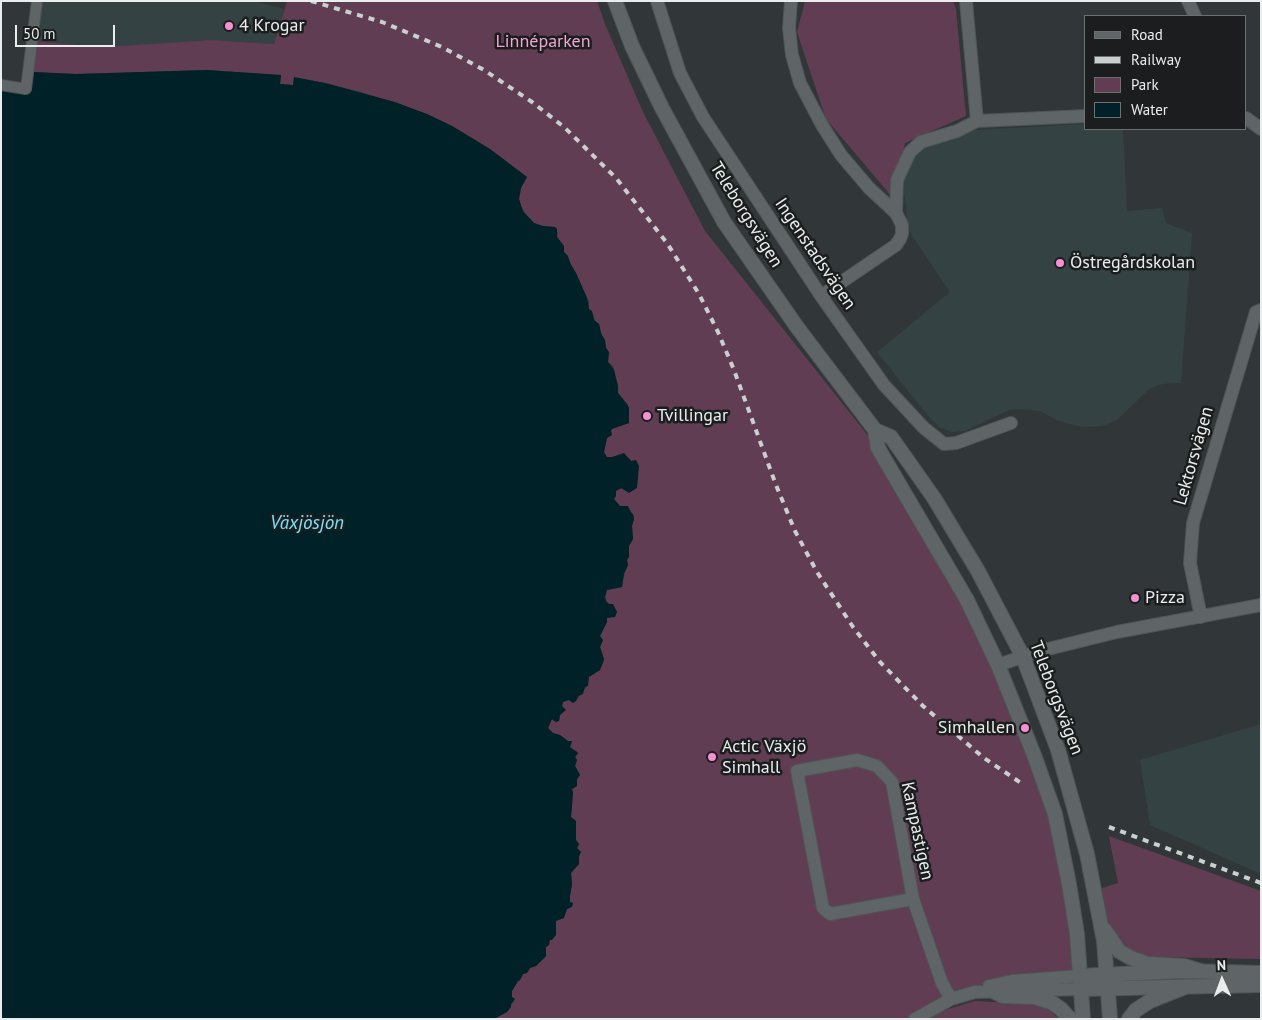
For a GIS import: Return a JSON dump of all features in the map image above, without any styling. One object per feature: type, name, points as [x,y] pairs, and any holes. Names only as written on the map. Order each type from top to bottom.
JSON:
[{"type":"main road","name":"Teleborgsvägen","points":[[615,1],[632,46],[662,108],[724,222],[797,327],[875,430],[891,438],[934,498],[978,571],[1023,657],[1058,750],[1087,854],[1101,925],[1108,981],[1110,1019]]},
{"type":"main road","name":"Teleborgsvägen","points":[[875,430],[878,448],[967,600],[1025,728],[1055,814],[1077,934],[1083,1019]]},
{"type":"main road","points":[[1101,925],[1120,951],[1131,958],[1148,964],[1184,966],[1200,971]]},
{"type":"main road","points":[[1081,983],[1200,971],[1261,972]]},
{"type":"main road","points":[[1108,981],[1186,987],[1261,985]]},
{"type":"main road","points":[[1129,1019],[1136,1010],[1150,1001],[1186,987]]},
{"type":"main road","points":[[993,991],[1003,996],[1034,997],[1051,1002],[1062,1009],[1070,1019]]},
{"type":"street","points":[[1,86],[26,89],[37,1]]},
{"type":"street","name":"Ingenstadsvägen","points":[[657,1],[680,73],[703,117],[821,296],[884,385],[924,428],[944,444],[956,443],[1011,423]]},
{"type":"street","points":[[791,1],[789,28],[792,55],[800,83],[822,125],[841,155],[869,188],[896,213],[902,225],[902,234],[896,245],[821,296]]},
{"type":"street","points":[[966,1],[977,121]]},
{"type":"street","points":[[1188,1],[1195,15]]},
{"type":"street","points":[[896,213],[897,180],[910,152],[921,142],[957,131],[977,121],[1084,116]]},
{"type":"street","points":[[1247,119],[1261,129]]},
{"type":"street","name":"Lektorsvägen","points":[[1202,617],[1190,563],[1193,523],[1256,312],[1261,310]]},
{"type":"street","points":[[998,665],[1117,632],[1261,605]]},
{"type":"street","name":"Kampastigen","points":[[913,899],[830,914],[823,908],[797,771],[857,760],[877,766],[892,782],[913,899],[942,983],[952,999]]},
{"type":"street","points":[[915,1019],[952,999],[992,985],[1012,981],[1081,983]]},
{"type":"street","points":[[975,992],[1081,983]]},
{"type":"shaded area","points":[[37,1],[254,1],[284,9],[274,44],[211,40],[103,47],[32,41]]},
{"type":"shaded area","name":"Östregårdskolan","points":[[1084,124],[1084,130],[1123,130],[1127,211],[1162,208],[1166,223],[1192,233],[1181,383],[1158,385],[1148,390],[1117,420],[1102,426],[1084,427],[1073,425],[1056,420],[1040,411],[1018,409],[1009,410],[965,431],[951,432],[939,427],[928,416],[877,352],[950,292],[909,231],[903,183],[914,158],[931,142],[975,130]]},
{"type":"shaded area","points":[[1261,724],[1261,874],[1150,825],[1140,760]]},
{"type":"green space","name":"Linnéparken","points":[[287,1],[597,1],[643,112],[705,231],[878,448],[967,600],[1055,814],[1081,989],[975,992],[915,1019],[494,1019],[507,1012],[515,999],[512,997],[512,991],[523,974],[536,966],[546,956],[546,947],[556,932],[556,921],[560,918],[563,919],[567,909],[572,906],[572,902],[570,902],[571,873],[579,864],[581,852],[577,848],[579,844],[576,840],[576,821],[571,817],[572,789],[577,786],[577,780],[580,775],[575,766],[577,760],[575,757],[578,754],[577,751],[570,748],[572,741],[568,741],[560,735],[553,733],[548,728],[551,719],[556,722],[559,721],[564,708],[562,706],[563,702],[569,700],[573,703],[576,701],[586,687],[589,677],[600,670],[604,661],[600,647],[603,640],[600,636],[607,618],[615,616],[617,612],[612,604],[606,601],[605,597],[607,590],[622,587],[628,565],[629,546],[633,539],[633,514],[629,508],[620,506],[614,499],[616,491],[624,489],[638,480],[636,460],[606,457],[604,453],[607,438],[612,435],[611,430],[629,423],[629,408],[618,393],[613,366],[608,362],[609,352],[602,337],[599,324],[595,321],[589,309],[589,302],[564,252],[564,246],[557,237],[558,233],[555,227],[534,223],[526,216],[519,199],[521,188],[527,177],[490,149],[452,126],[427,114],[361,92],[294,78],[293,85],[280,84],[281,75],[207,70],[76,74],[28,72],[32,41],[103,47],[211,40],[274,44]]},
{"type":"green space","points":[[805,1],[953,1],[956,9],[966,116],[905,143],[893,198],[826,119],[797,32]]},
{"type":"green space","points":[[1109,836],[1261,891],[1261,959],[1150,957],[1124,951],[1112,939],[1102,888],[1118,883]]},
{"type":"green space","points":[[975,1001],[1029,1004],[1046,1008],[1060,1019],[929,1019],[945,1010]]},
{"type":"water","name":"Växjösjön","points":[[207,70],[281,75],[280,84],[293,85],[294,77],[325,83],[395,102],[452,126],[490,149],[527,177],[521,188],[519,199],[523,211],[534,223],[557,229],[557,237],[564,246],[564,252],[576,273],[587,298],[589,309],[592,311],[594,320],[599,324],[605,340],[606,348],[609,352],[608,362],[614,370],[618,393],[629,408],[629,423],[612,429],[612,435],[607,438],[604,452],[607,457],[624,453],[631,461],[636,460],[639,466],[637,488],[629,493],[621,488],[616,491],[614,499],[620,506],[628,506],[634,519],[632,526],[633,539],[629,546],[628,565],[622,587],[607,590],[605,597],[609,604],[613,604],[617,612],[615,617],[607,618],[600,636],[603,640],[600,647],[604,659],[600,670],[589,677],[588,686],[585,687],[583,694],[578,696],[576,701],[573,703],[569,700],[563,702],[562,706],[566,710],[560,715],[559,721],[556,722],[552,719],[548,728],[553,733],[560,735],[568,741],[572,741],[570,747],[578,753],[575,757],[577,760],[575,766],[580,775],[577,779],[577,786],[572,789],[571,817],[576,821],[576,840],[579,844],[577,848],[581,852],[579,864],[571,873],[570,902],[573,903],[572,907],[567,909],[564,918],[556,921],[556,935],[546,947],[546,956],[536,966],[523,974],[512,991],[512,997],[515,999],[511,1007],[507,1012],[494,1019],[1,1019],[1,87],[28,89],[34,72],[76,74]]},
{"type":"railway","points":[[311,1],[382,22],[442,47],[484,70],[532,102],[564,127],[616,178],[667,243],[699,294],[734,370],[795,531],[817,572],[853,627],[880,662],[923,706],[984,758],[1024,785]]},
{"type":"railway","points":[[1109,827],[1261,883]]},
{"type":"place","name":"4 Krogar","points":[[229,26]]},
{"type":"place","name":"Östregårdskolan","points":[[1060,263]]},
{"type":"place","name":"Tvillingar","points":[[647,416]]},
{"type":"place","name":"Pizza","points":[[1135,598]]},
{"type":"place","name":"Simhallen","points":[[1025,728]]},
{"type":"place","name":"Actic Växjö Simhall","points":[[712,757]]}]
